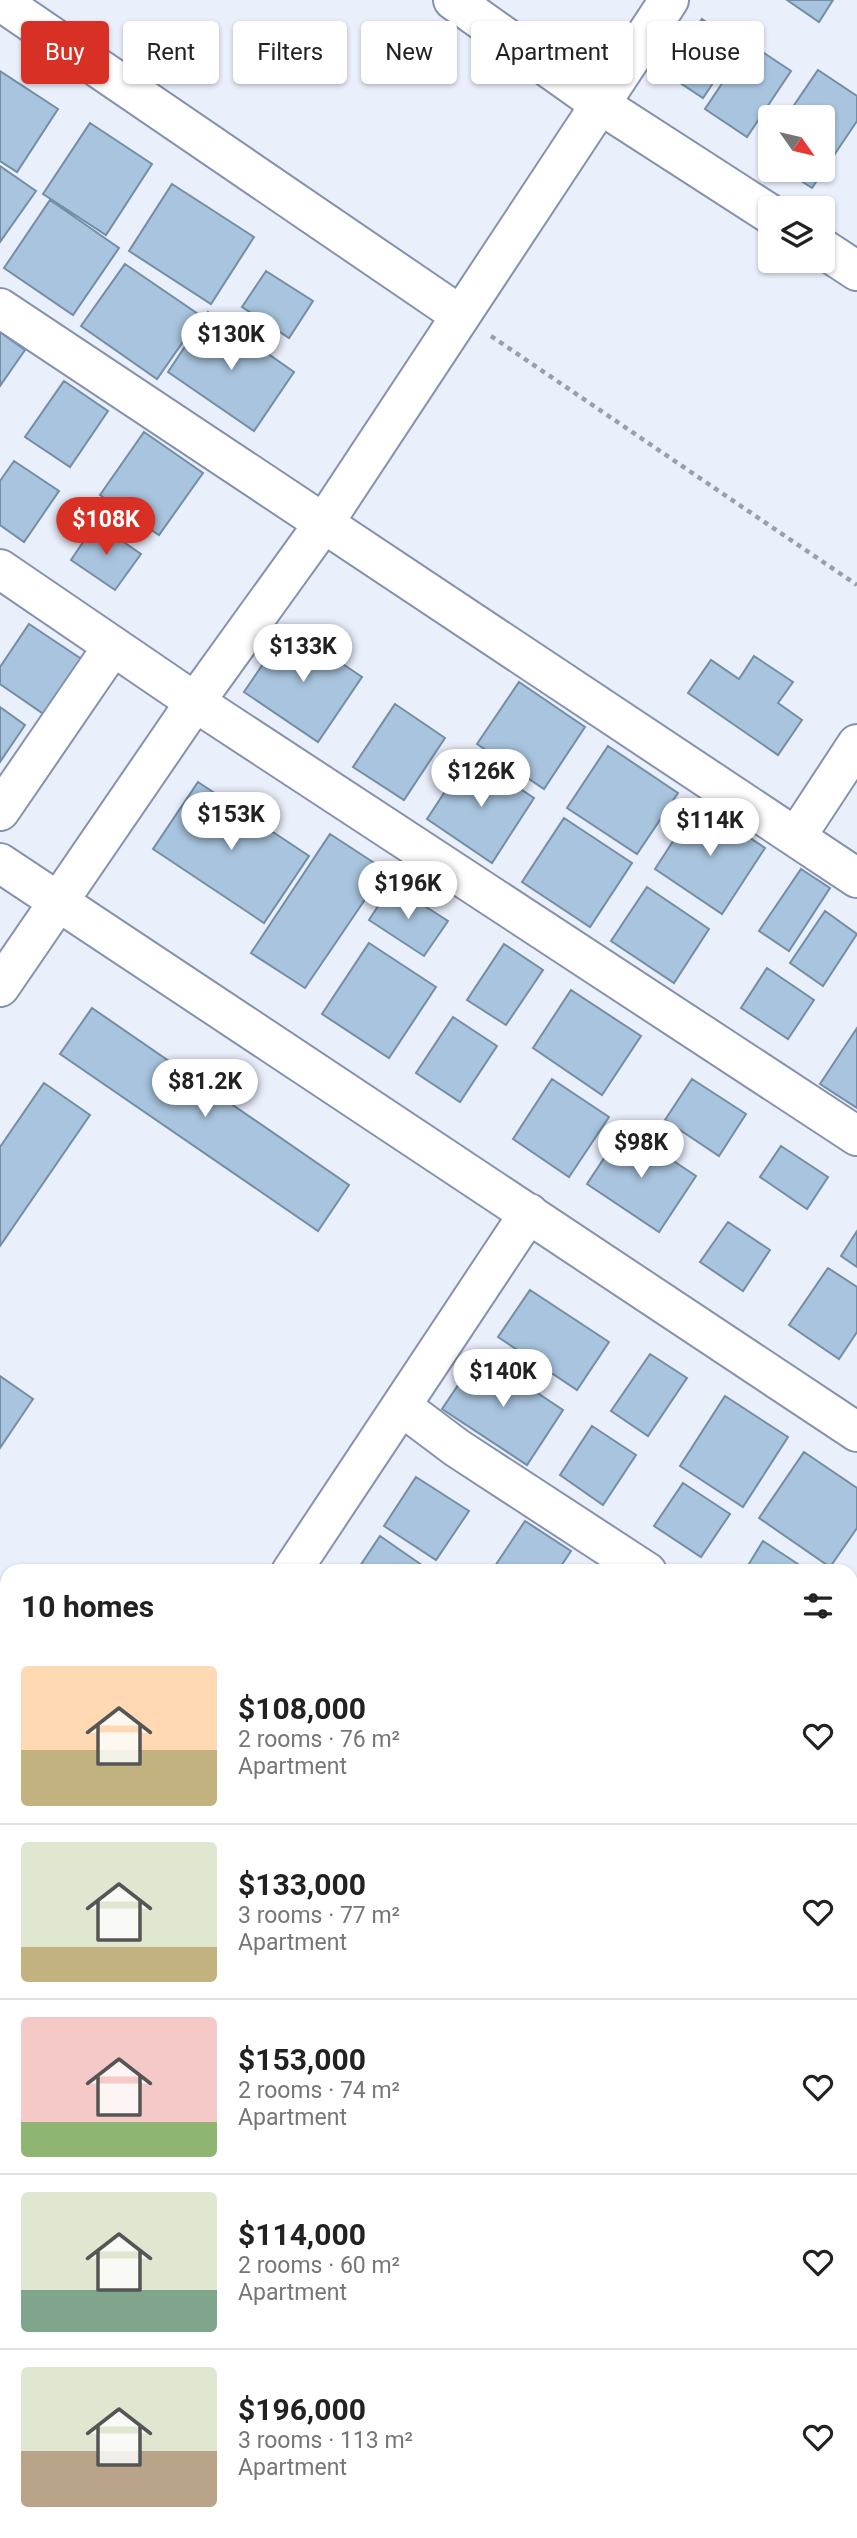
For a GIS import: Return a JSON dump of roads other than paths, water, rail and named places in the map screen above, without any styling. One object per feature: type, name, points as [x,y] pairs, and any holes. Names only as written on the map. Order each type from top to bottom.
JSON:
[{"type":"street","points":[[453,0],[601,105],[758,206]]},
{"type":"street","points":[[0,987],[195,702],[324,523],[669,0]]},
{"type":"street","points":[[0,1],[460,315]]},
{"type":"street","points":[[835,257],[857,271]]},
{"type":"street","points":[[0,308],[857,878]]},
{"type":"street","points":[[0,569],[195,702],[857,1136]]},
{"type":"street","points":[[0,811],[113,646]]},
{"type":"street","points":[[796,837],[857,744]]},
{"type":"street","points":[[0,863],[857,1432]]},
{"type":"street","points":[[295,1564],[529,1213]]},
{"type":"street","points":[[401,1406],[457,1447],[635,1564]]}]
